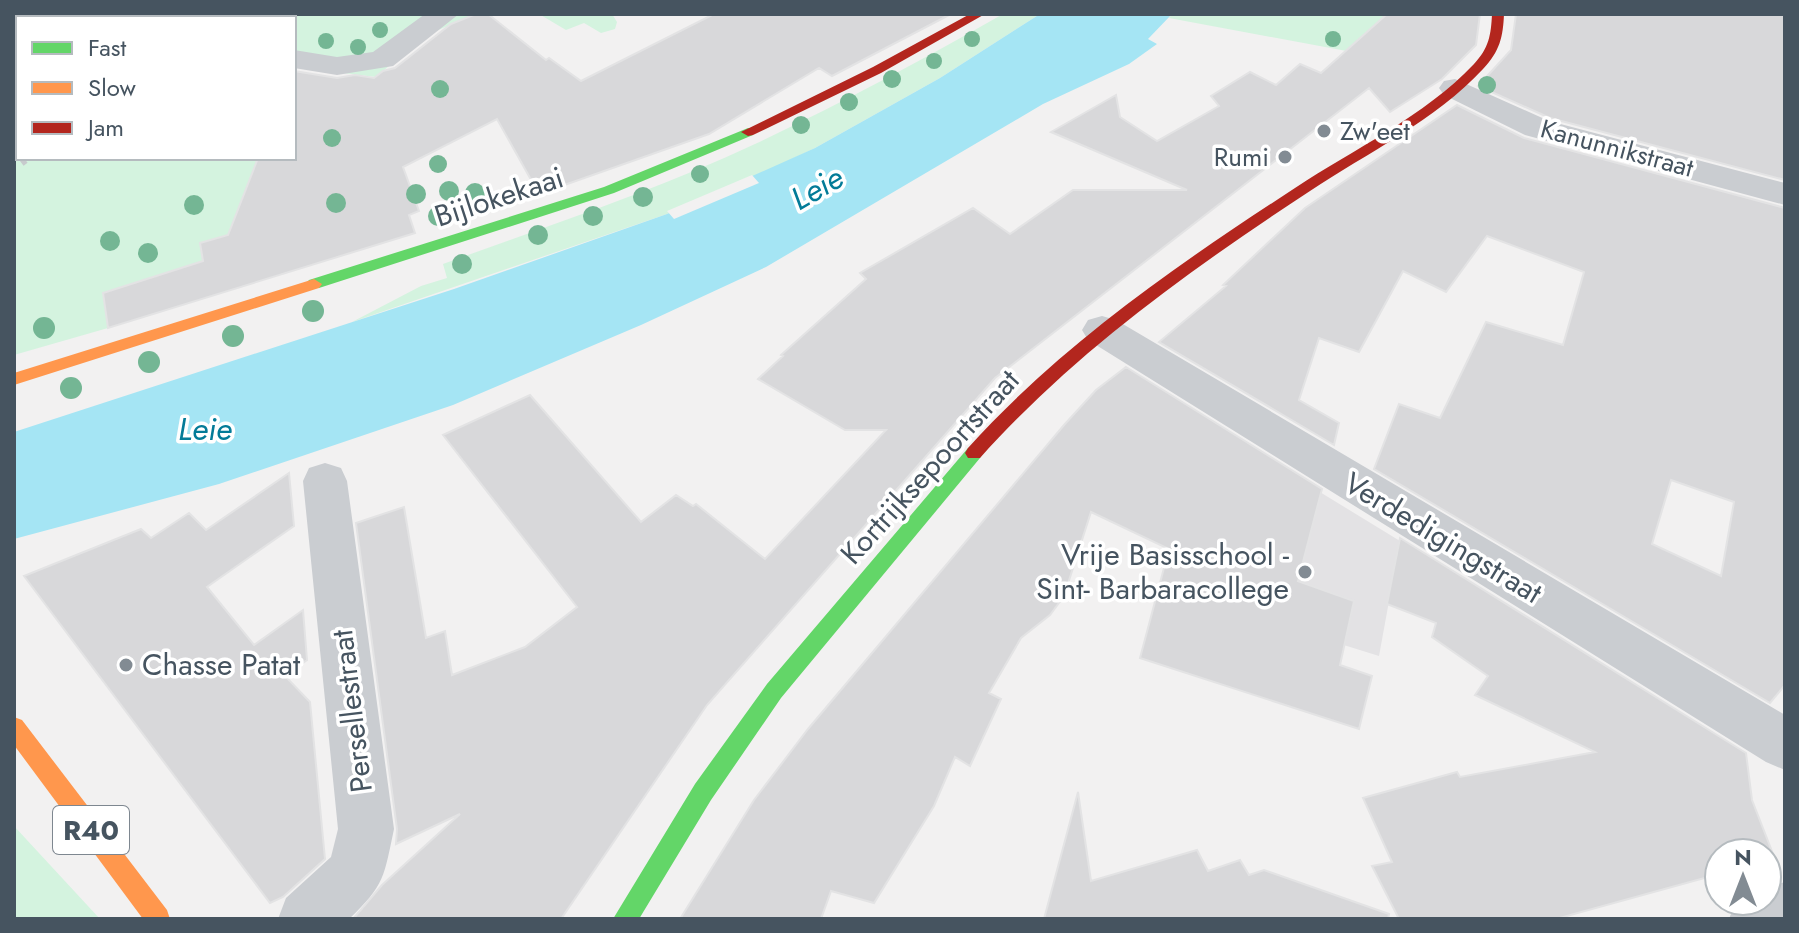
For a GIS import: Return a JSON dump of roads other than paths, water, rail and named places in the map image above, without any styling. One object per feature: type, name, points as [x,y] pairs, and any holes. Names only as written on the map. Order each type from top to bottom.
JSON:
[{"type":"street","points":[[296,59],[337,66],[382,60],[444,14]]},
{"type":"street","name":"Bijlokekaai","points":[[14,379],[609,190],[743,135],[877,70],[979,14]]},
{"type":"street","name":"Kortrijksepoortstraat","points":[[625,919],[703,792],[774,691],[992,431],[1102,330],[1259,218],[1455,88],[1494,48],[1498,14]]},
{"type":"street","name":"Kanunnikstraat","points":[[1455,88],[1537,128],[1785,194]]},
{"type":"street","name":"Verdedigingstraat","points":[[1102,330],[1785,744]]},
{"type":"street","name":"Persellestraat","points":[[307,919],[356,873],[366,829],[325,481]]},
{"type":"street","name":"R40","points":[[14,727],[158,919]]},
{"type":"street","points":[[1758,919],[1785,911]]},
{"type":"water","name":"Leie","points":[[1040,14],[1172,14],[1148,39],[1157,44],[1129,64],[1043,104],[766,267],[641,325],[453,405],[219,484],[14,539],[14,432],[454,289],[667,214],[815,148],[940,78]]},
{"type":"place","name":"Zw'eet","points":[[1324,131]]},
{"type":"place","name":"Rumi","points":[[1285,157]]},
{"type":"place","name":"Vrije Basisschool - Sint- Barbaracollege","points":[[1305,572]]},
{"type":"place","name":"Chasse Patat","points":[[126,665]]}]
